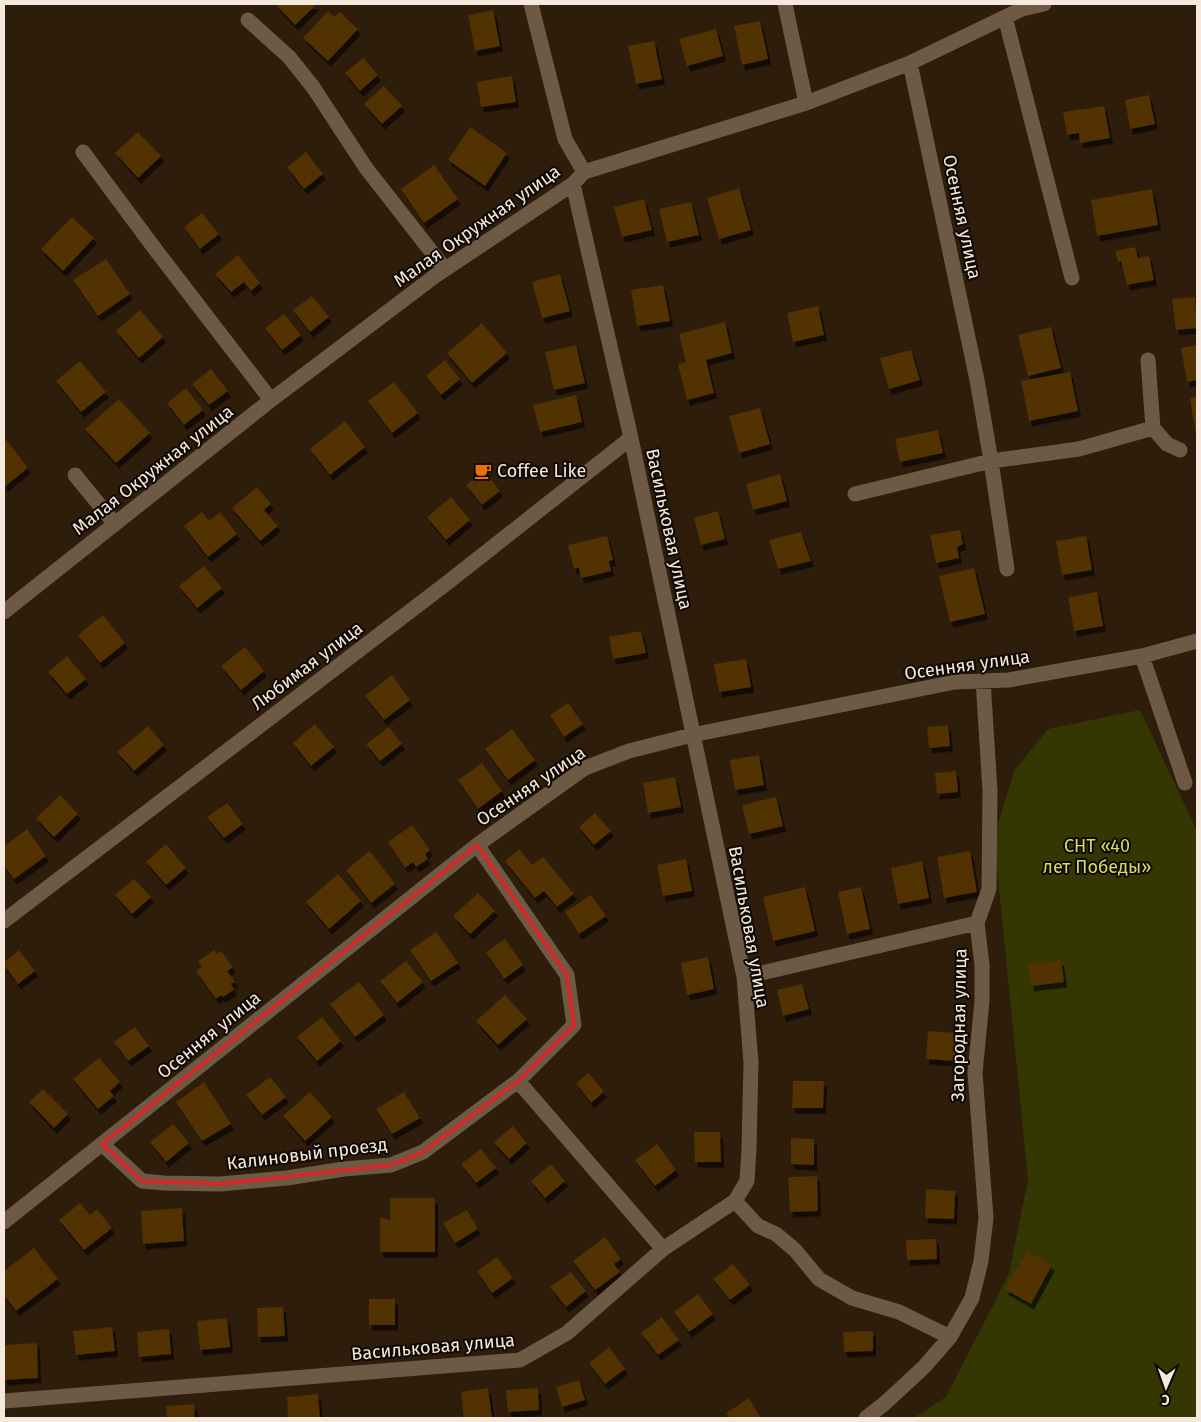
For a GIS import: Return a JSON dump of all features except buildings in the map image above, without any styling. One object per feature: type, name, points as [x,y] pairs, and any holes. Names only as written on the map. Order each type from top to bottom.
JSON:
[{"type":"street","points":[[531,4],[565,139],[584,172]]},
{"type":"street","points":[[786,4],[806,102]]},
{"type":"street","name":"Малая Окружная улица","points":[[4,612],[271,400],[445,269],[573,184],[584,172],[806,102],[910,63],[1005,17],[1022,6],[1044,4]]},
{"type":"street","points":[[1005,17],[1072,278]]},
{"type":"street","points":[[248,20],[289,57],[313,87],[366,168],[445,269]]},
{"type":"street","name":"Осенняя улица","points":[[910,63],[977,380],[1007,569]]},
{"type":"street","points":[[83,152],[271,400]]},
{"type":"street","name":"Васильковая улица","points":[[4,1401],[520,1360],[567,1333],[663,1249],[735,1202],[747,1181],[751,1062],[744,978],[631,438],[573,184]]},
{"type":"street","points":[[1148,360],[1153,428],[1167,444],[1180,450]]},
{"type":"street","points":[[855,494],[991,461],[1079,449],[1153,428]]},
{"type":"street","name":"Любимая улица","points":[[4,921],[447,583],[631,438]]},
{"type":"street","points":[[75,475],[115,524]]},
{"type":"street","name":"Осенняя улица","points":[[4,1222],[477,845],[585,768],[629,751],[692,735],[955,682],[1008,680],[1142,656],[1197,641]]},
{"type":"street","points":[[1142,656],[1185,783]]},
{"type":"street","name":"Загородная улица","points":[[866,1418],[924,1367],[950,1337],[972,1298],[981,1262],[986,1218],[974,1073],[982,1002],[982,965],[977,923],[989,889],[990,791],[983,680]]},
{"type":"street","name":"Калиновый проезд","points":[[102,1144],[142,1181],[164,1183],[230,1184],[344,1169],[391,1165],[423,1152],[518,1080],[574,1025],[567,975],[477,845]]},
{"type":"street","points":[[744,978],[977,923]]},
{"type":"street","points":[[518,1080],[663,1249]]},
{"type":"street","points":[[735,1202],[758,1226],[776,1234],[795,1250],[819,1278],[852,1298],[899,1312],[950,1337]]},
{"type":"highlighted area","points":[[477,845],[567,975],[574,1025],[518,1081],[423,1152],[391,1165],[220,1184],[142,1181],[102,1144]]},
{"type":"green space","name":"СНТ «40 лет Победы»","points":[[1140,710],[1197,831],[1197,1418],[914,1418],[946,1397],[1009,1274],[1028,1180],[994,838],[1014,771],[1048,729]]},
{"type":"place","name":"Coffee Like","points":[[483,471]]}]
